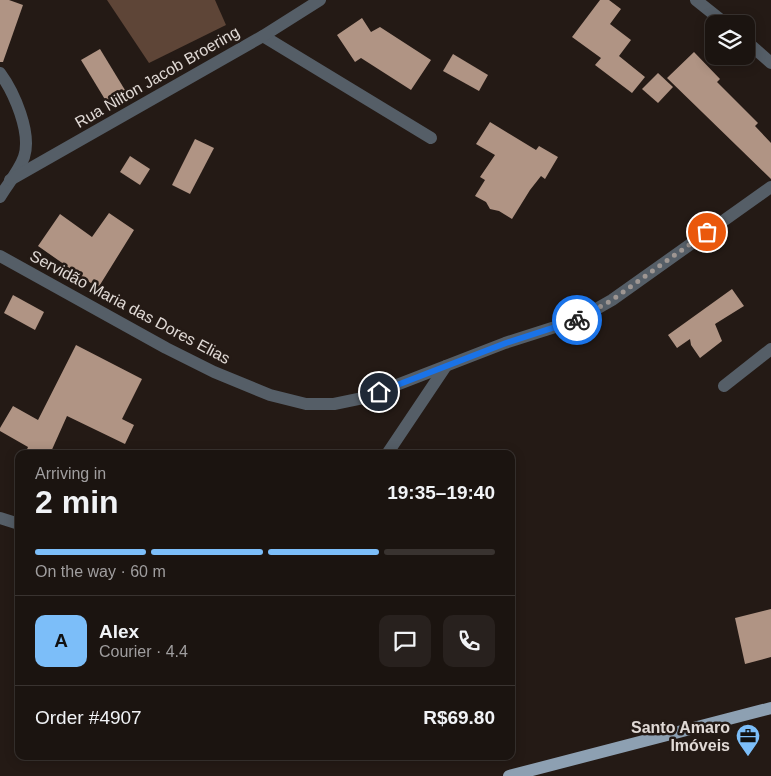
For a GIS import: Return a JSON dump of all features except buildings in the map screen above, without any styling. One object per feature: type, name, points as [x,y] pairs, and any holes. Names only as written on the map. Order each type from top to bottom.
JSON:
[{"type":"main road","points":[[509,776],[771,708]]},
{"type":"street","name":"Rua Nilton Jacob Broering","points":[[10,180],[263,36],[320,0]]},
{"type":"street","points":[[696,0],[715,15]]},
{"type":"street","points":[[263,36],[431,138]]},
{"type":"street","points":[[755,49],[771,63]]},
{"type":"street","points":[[0,73],[14,95],[24,129],[24,157],[0,197]]},
{"type":"street","name":"Servidão Maria das Dores Elias","points":[[0,256],[166,348],[214,372],[270,395],[306,404],[334,404],[363,398],[506,343],[577,320],[593,311],[771,187]]},
{"type":"street","points":[[724,386],[771,349]]},
{"type":"street","points":[[390,450],[446,366]]},
{"type":"street","points":[[0,518],[15,523]]},
{"type":"shaded area","points":[[107,0],[215,0],[226,25],[149,63]]},
{"type":"way so far","points":[[577,320],[612,300],[707,232]]},
{"type":"place","name":"Santo Amaro Imóveis","points":[[748,757]]},
{"type":"route","points":[[379,392],[506,343],[577,320]]}]
